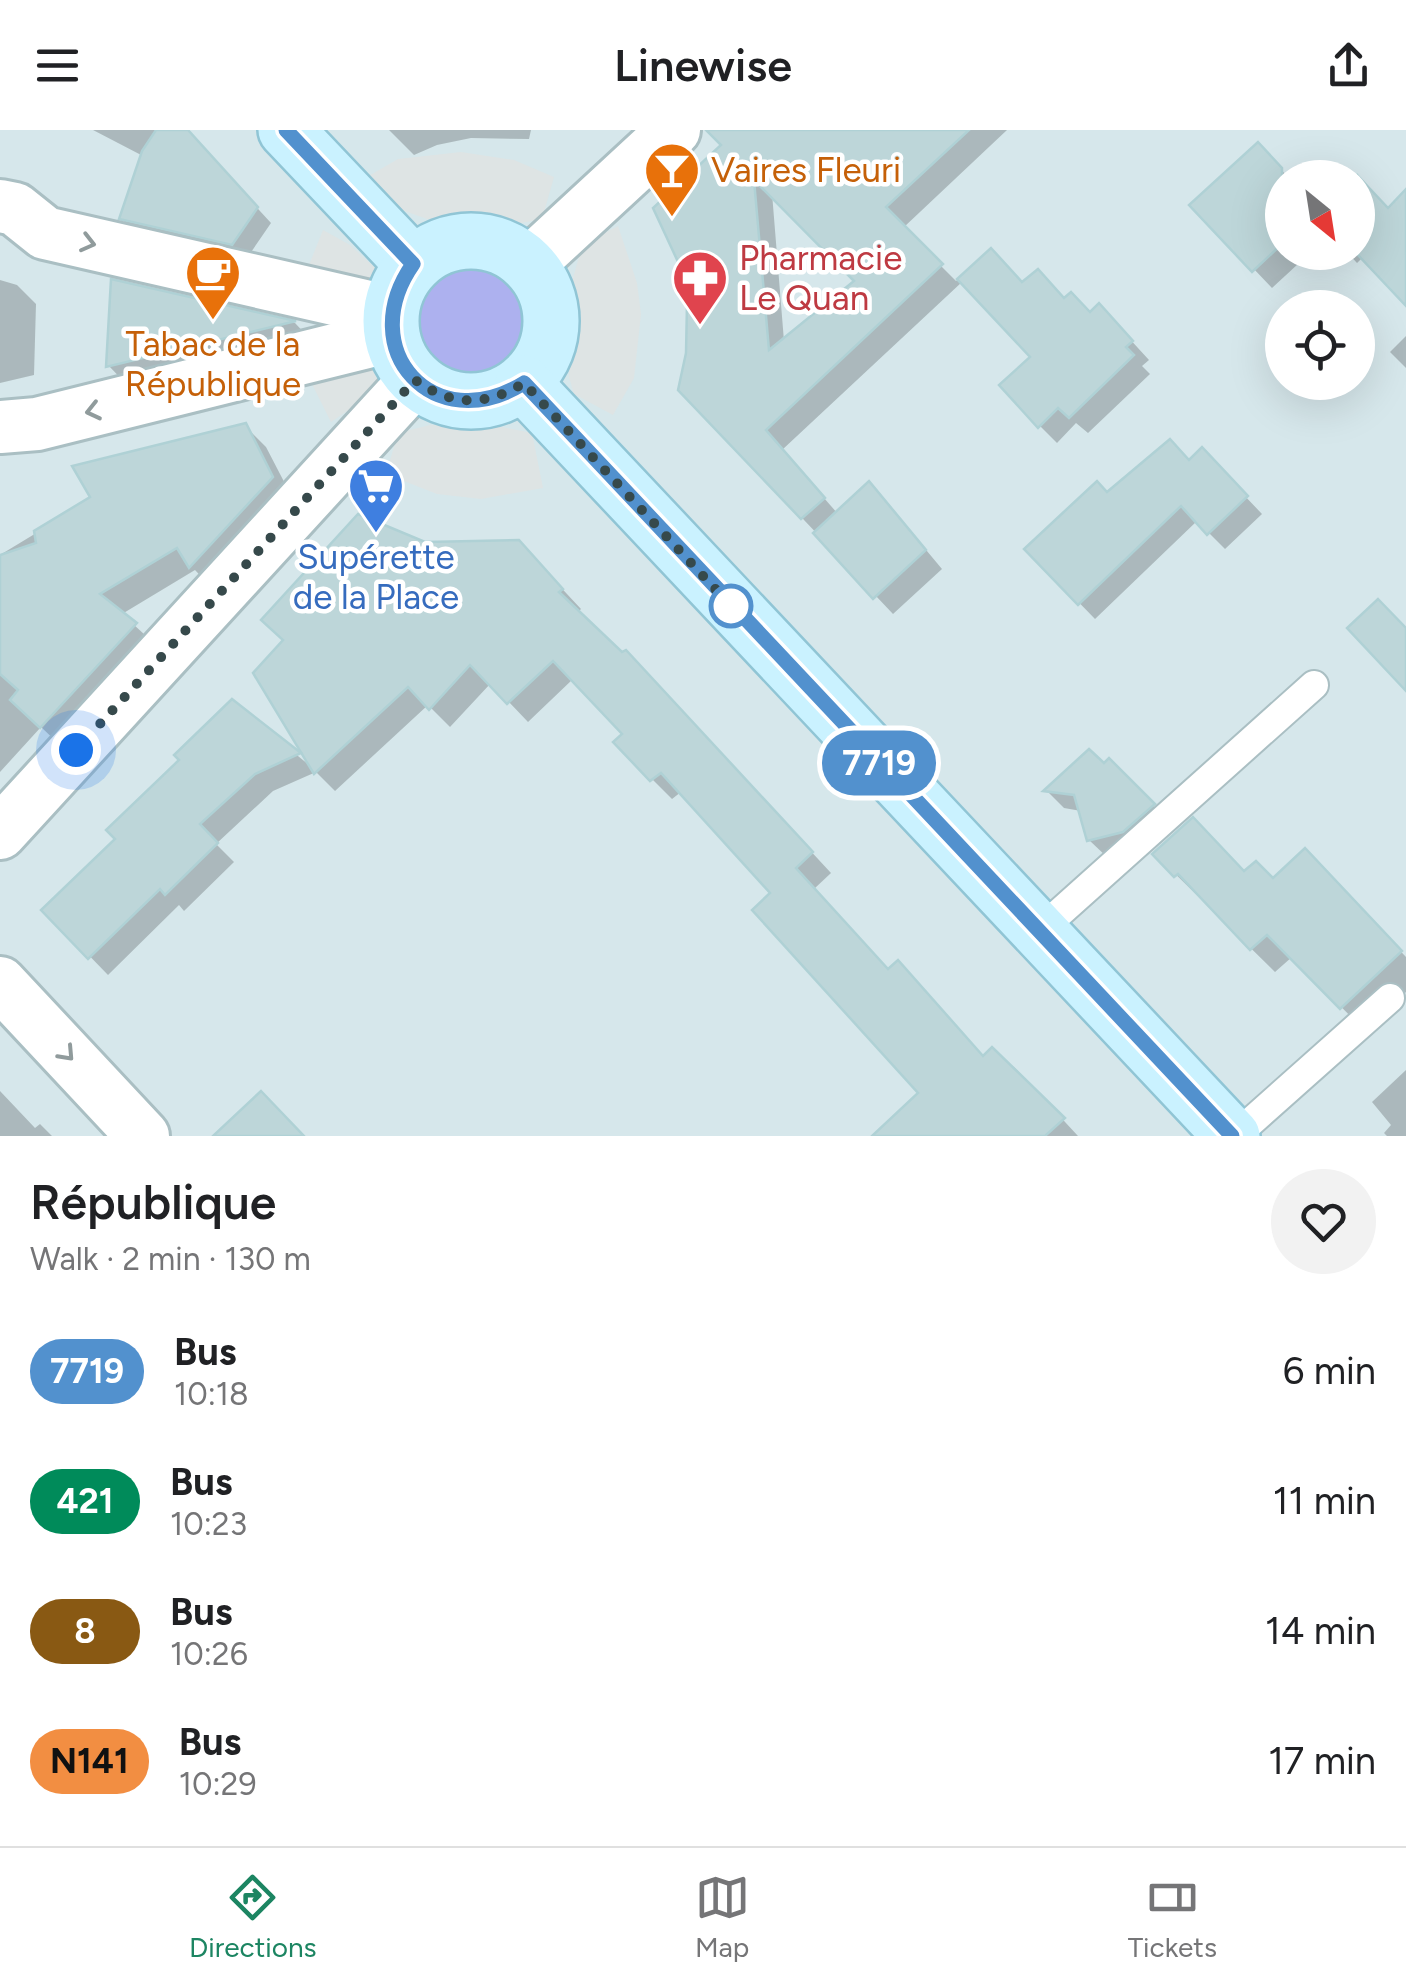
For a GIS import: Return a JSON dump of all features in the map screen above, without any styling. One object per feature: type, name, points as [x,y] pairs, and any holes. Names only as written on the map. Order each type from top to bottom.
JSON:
[{"type":"main road","points":[[286,130],[402,323],[434,394],[457,401],[503,396],[524,383],[540,362],[550,338],[552,311],[544,286],[529,264],[484,241],[458,241],[434,249],[402,323]]},
{"type":"main road","points":[[524,383],[1233,1136]]},
{"type":"street","points":[[529,264],[674,130]]},
{"type":"street","points":[[0,206],[15,210],[45,233],[402,323]]},
{"type":"street","points":[[280,365],[301,336],[300,307],[291,292]]},
{"type":"street","points":[[0,427],[37,424],[280,365],[402,323]]},
{"type":"street","points":[[0,833],[402,323]]},
{"type":"street","points":[[0,983],[143,1136]]},
{"type":"lane","points":[[1038,932],[1314,685]]},
{"type":"lane","points":[[1233,1136],[1390,998]]},
{"type":"shaded area","points":[[0,130],[1406,130],[1406,1136],[0,1136]]},
{"type":"shaded area","points":[[461,152],[514,160],[554,177],[542,219],[511,225],[472,215],[433,221],[393,207],[367,177],[398,159]]},
{"type":"shaded area","points":[[618,226],[637,283],[641,314],[634,378],[613,415],[574,394],[569,377],[570,289],[580,253],[589,241]]},
{"type":"shaded area","points":[[323,230],[350,245],[375,268],[367,285],[307,270]]},
{"type":"shaded area","points":[[468,268],[498,277],[506,284],[513,292],[522,322],[513,352],[506,360],[498,367],[468,376],[438,367],[430,360],[423,352],[414,322],[423,292],[430,284],[438,277]]},
{"type":"shaded area","points":[[370,367],[377,375],[375,392],[331,422],[310,380]]},
{"type":"shaded area","points":[[430,425],[502,427],[532,433],[543,488],[481,499],[437,494],[386,474],[398,433]]},
{"type":"building","points":[[156,130],[188,130],[258,207],[232,245],[119,219],[142,151]]},
{"type":"building","points":[[706,130],[969,130],[886,207],[943,264],[766,430],[825,498],[801,519],[678,390],[686,353],[687,304],[679,264],[653,208],[721,145]],"holes":[[[754,180],[854,281],[769,350]]]},
{"type":"building","points":[[1258,142],[1275,160],[1265,160],[1265,260],[1252,272],[1189,205]]},
{"type":"building","points":[[1406,189],[1406,306],[1372,270],[1375,194],[1388,208]]},
{"type":"building","points":[[991,248],[1022,282],[1038,269],[1064,298],[1071,292],[1090,312],[1099,303],[1133,341],[1126,347],[1134,355],[1069,418],[1058,408],[1038,428],[999,385],[1030,357],[957,279]]},
{"type":"building","points":[[111,279],[296,321],[106,367]]},
{"type":"building","points":[[246,423],[273,477],[189,568],[177,548],[100,594],[137,623],[40,728],[10,700],[18,690],[0,674],[0,555],[36,543],[34,531],[90,497],[72,466]]},
{"type":"building","points":[[1170,439],[1189,460],[1202,447],[1248,496],[1207,535],[1181,506],[1078,605],[1024,549],[1097,481],[1107,492]]},
{"type":"building","points":[[869,481],[926,550],[873,599],[813,533]]},
{"type":"building","points":[[358,514],[425,542],[519,540],[563,589],[559,592],[622,652],[626,650],[813,852],[796,868],[888,969],[898,960],[983,1056],[992,1047],[1065,1118],[1045,1136],[872,1136],[918,1093],[752,910],[770,893],[661,773],[650,781],[613,742],[622,734],[553,661],[507,704],[470,665],[429,710],[408,687],[314,774],[253,673],[283,640],[261,620]]},
{"type":"building","points":[[1378,599],[1406,628],[1406,691],[1347,628]]},
{"type":"building","points":[[232,699],[301,753],[255,774],[200,824],[218,843],[165,895],[160,889],[88,959],[41,910],[115,839],[106,830],[179,760],[174,755]]},
{"type":"building","points":[[1089,749],[1104,763],[1109,758],[1155,804],[1123,832],[1087,841],[1074,795],[1043,791]]},
{"type":"building","points":[[1193,817],[1244,871],[1256,861],[1273,878],[1305,848],[1402,951],[1340,1009],[1267,935],[1250,950],[1178,874],[1174,877],[1152,854]]},
{"type":"building","points":[[261,1091],[304,1136],[213,1136]]},
{"type":"bus line","name":"7719","points":[[286,130],[413,264],[398,286],[390,312],[391,336],[400,360],[415,380],[434,394],[480,402],[503,396],[524,383],[1232,1136]]},
{"type":"place","name":"Vaires Fleuri","points":[[672,219]]},
{"type":"place","name":"Tabac de la République","points":[[213,322]]},
{"type":"place","name":"Pharmacie Le Quan","points":[[700,327]]},
{"type":"place","name":"Supérette de la Place","points":[[376,535]]},
{"type":"route","points":[[76,750],[415,380],[434,394],[480,402],[503,396],[524,383],[731,606]]}]
